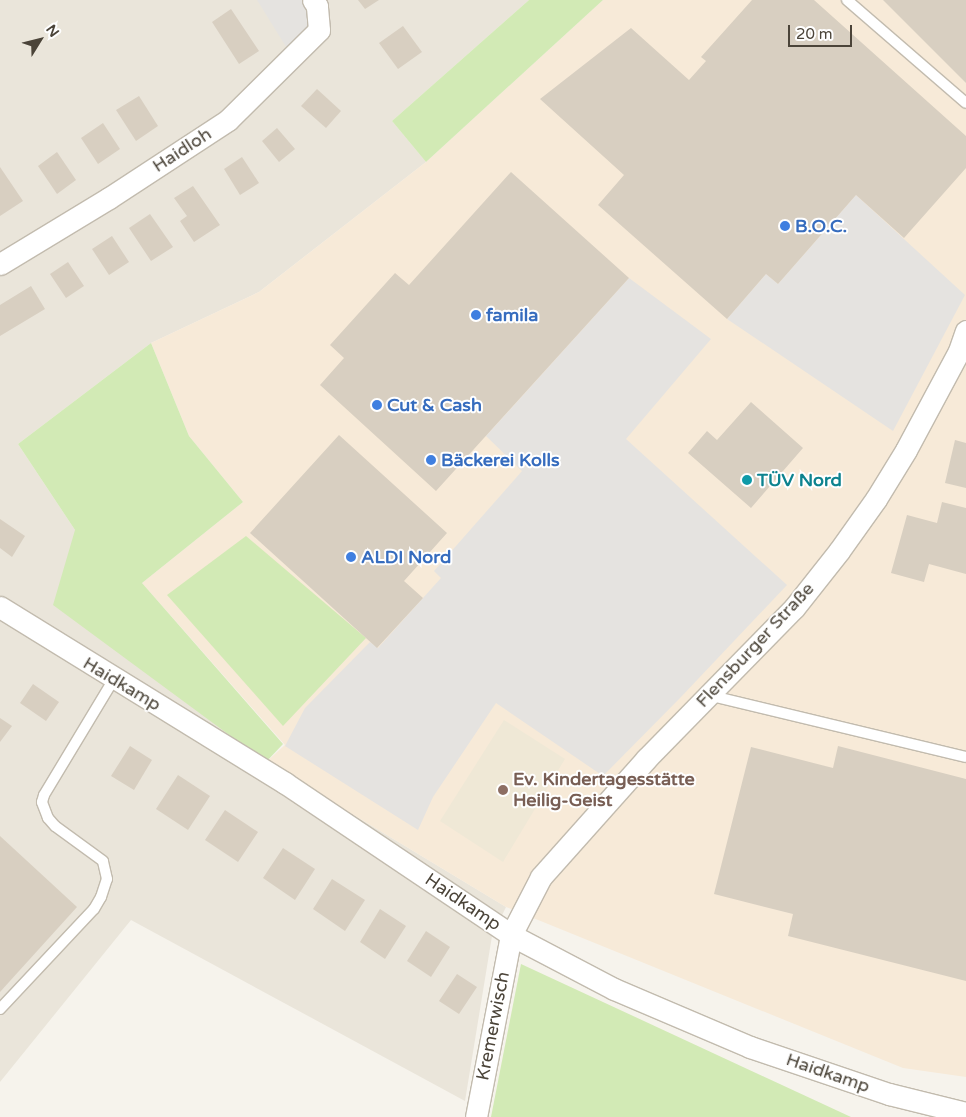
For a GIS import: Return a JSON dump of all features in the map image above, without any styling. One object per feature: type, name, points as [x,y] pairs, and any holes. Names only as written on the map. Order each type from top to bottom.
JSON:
[{"type":"street","name":"Haidloh","points":[[0,264],[109,198],[228,120],[319,30],[317,6],[313,0]]},
{"type":"street","name":"Flensburger Straße","points":[[511,935],[541,877],[646,759],[794,608],[876,499],[906,450],[964,342]]},
{"type":"street","name":"Haidkamp","points":[[0,607],[285,783],[511,935],[614,989],[750,1047],[890,1094],[966,1113]]},
{"type":"street","name":"Kremerwisch","points":[[476,1117],[511,935]]},
{"type":"lane","points":[[847,0],[966,103]]},
{"type":"lane","points":[[0,1009],[94,909],[107,880],[103,861],[55,826],[48,818],[42,802],[44,795],[114,679]]},
{"type":"lane","points":[[708,696],[966,758]]},
{"type":"shaded area","points":[[0,0],[529,0],[392,121],[426,162],[259,292],[151,343],[18,444],[75,530],[266,762],[506,907],[492,936],[465,1101],[131,920],[0,1082]]},
{"type":"shaded area","points":[[257,0],[303,0],[311,13],[304,35],[288,50]]},
{"type":"shaded area","points":[[603,0],[966,0],[966,1077],[903,1068],[506,907],[266,762],[285,745],[142,583],[243,502],[189,436],[151,343],[259,292],[426,162]]},
{"type":"shaded area","points":[[856,195],[965,295],[893,431],[727,319],[766,274],[778,284]]},
{"type":"shaded area","points":[[629,278],[711,339],[626,439],[787,585],[603,776],[496,703],[433,797],[418,830],[285,746],[305,708],[370,642],[378,648],[441,578],[434,571],[522,471],[486,436]]},
{"type":"shaded area","name":"Ev. Kindertagesstätte Heilig-Geist","points":[[504,720],[565,759],[503,862],[440,821]]},
{"type":"green space","points":[[529,0],[603,0],[426,162],[392,121]]},
{"type":"green space","points":[[151,343],[189,436],[243,502],[142,583],[283,744],[266,762],[53,605],[75,530],[18,444]]},
{"type":"green space","points":[[246,536],[366,638],[283,726],[167,595]]},
{"type":"green space","points":[[521,964],[851,1117],[491,1117]]},
{"type":"building","points":[[358,0],[379,0],[365,9]]},
{"type":"building","points":[[752,0],[814,0],[966,136],[966,168],[904,238],[856,195],[778,284],[766,274],[727,319],[598,205],[624,175],[540,99],[631,28],[689,80],[706,61],[701,57]]},
{"type":"building","points":[[883,0],[966,0],[966,83]]},
{"type":"building","points":[[231,9],[259,51],[239,64],[212,22]]},
{"type":"building","points":[[403,26],[422,52],[398,69],[379,43]]},
{"type":"building","points":[[317,89],[341,111],[326,128],[301,106]]},
{"type":"building","points":[[139,96],[158,126],[136,141],[116,110]]},
{"type":"building","points":[[103,123],[120,149],[98,164],[81,138]]},
{"type":"building","points":[[277,128],[295,149],[279,162],[262,141]]},
{"type":"building","points":[[57,152],[76,180],[57,194],[38,166]]},
{"type":"building","points":[[242,157],[259,183],[240,195],[224,169]]},
{"type":"building","points":[[0,167],[23,201],[0,216]]},
{"type":"building","name":"famila","points":[[511,172],[629,278],[436,491],[320,385],[344,358],[330,345],[395,273],[409,285]]},
{"type":"building","points":[[193,186],[220,225],[194,242],[180,221],[187,216],[174,198]]},
{"type":"building","points":[[150,214],[173,247],[151,261],[129,228]]},
{"type":"building","points":[[112,236],[129,262],[109,275],[92,249]]},
{"type":"building","points":[[68,262],[84,286],[66,298],[50,274]]},
{"type":"building","points":[[31,286],[45,309],[0,336],[0,305]]},
{"type":"building","name":"TÜV Nord","points":[[751,402],[803,448],[751,508],[688,453],[707,431],[717,440]]},
{"type":"building","name":"ALDI Nord","points":[[339,435],[447,533],[404,581],[423,598],[377,648],[250,533]]},
{"type":"building","points":[[955,440],[966,443],[966,488],[945,483]]},
{"type":"building","points":[[942,502],[966,508],[966,574],[929,564],[924,582],[891,573],[907,515],[937,523]]},
{"type":"building","points":[[0,519],[25,536],[12,557],[0,548]]},
{"type":"building","points":[[33,684],[59,702],[46,721],[20,703]]},
{"type":"building","points":[[0,718],[12,726],[0,742]]},
{"type":"building","points":[[130,746],[152,760],[134,790],[111,776]]},
{"type":"building","points":[[838,746],[966,779],[966,981],[788,936],[793,914],[714,894],[751,747],[833,768]]},
{"type":"building","points":[[178,775],[210,796],[188,830],[156,809]]},
{"type":"building","points":[[225,810],[258,832],[238,862],[205,840]]},
{"type":"building","points":[[0,836],[77,907],[0,992]]},
{"type":"building","points":[[283,848],[315,869],[295,900],[263,878]]},
{"type":"building","points":[[332,879],[365,900],[345,931],[313,909]]},
{"type":"building","points":[[380,909],[406,926],[385,959],[360,942]]},
{"type":"building","points":[[426,931],[450,947],[431,977],[407,961]]},
{"type":"building","points":[[457,974],[477,987],[459,1014],[439,1001]]},
{"type":"place","name":"B.O.C.","points":[[785,226]]},
{"type":"place","name":"famila","points":[[476,315]]},
{"type":"place","name":"Cut & Cash","points":[[377,405]]},
{"type":"place","name":"Bäckerei Kolls","points":[[431,460]]},
{"type":"place","name":"TÜV Nord","points":[[747,480]]},
{"type":"place","name":"ALDI Nord","points":[[351,557]]},
{"type":"place","name":"Ev. Kindertagesstätte Heilig-Geist","points":[[503,790]]}]
